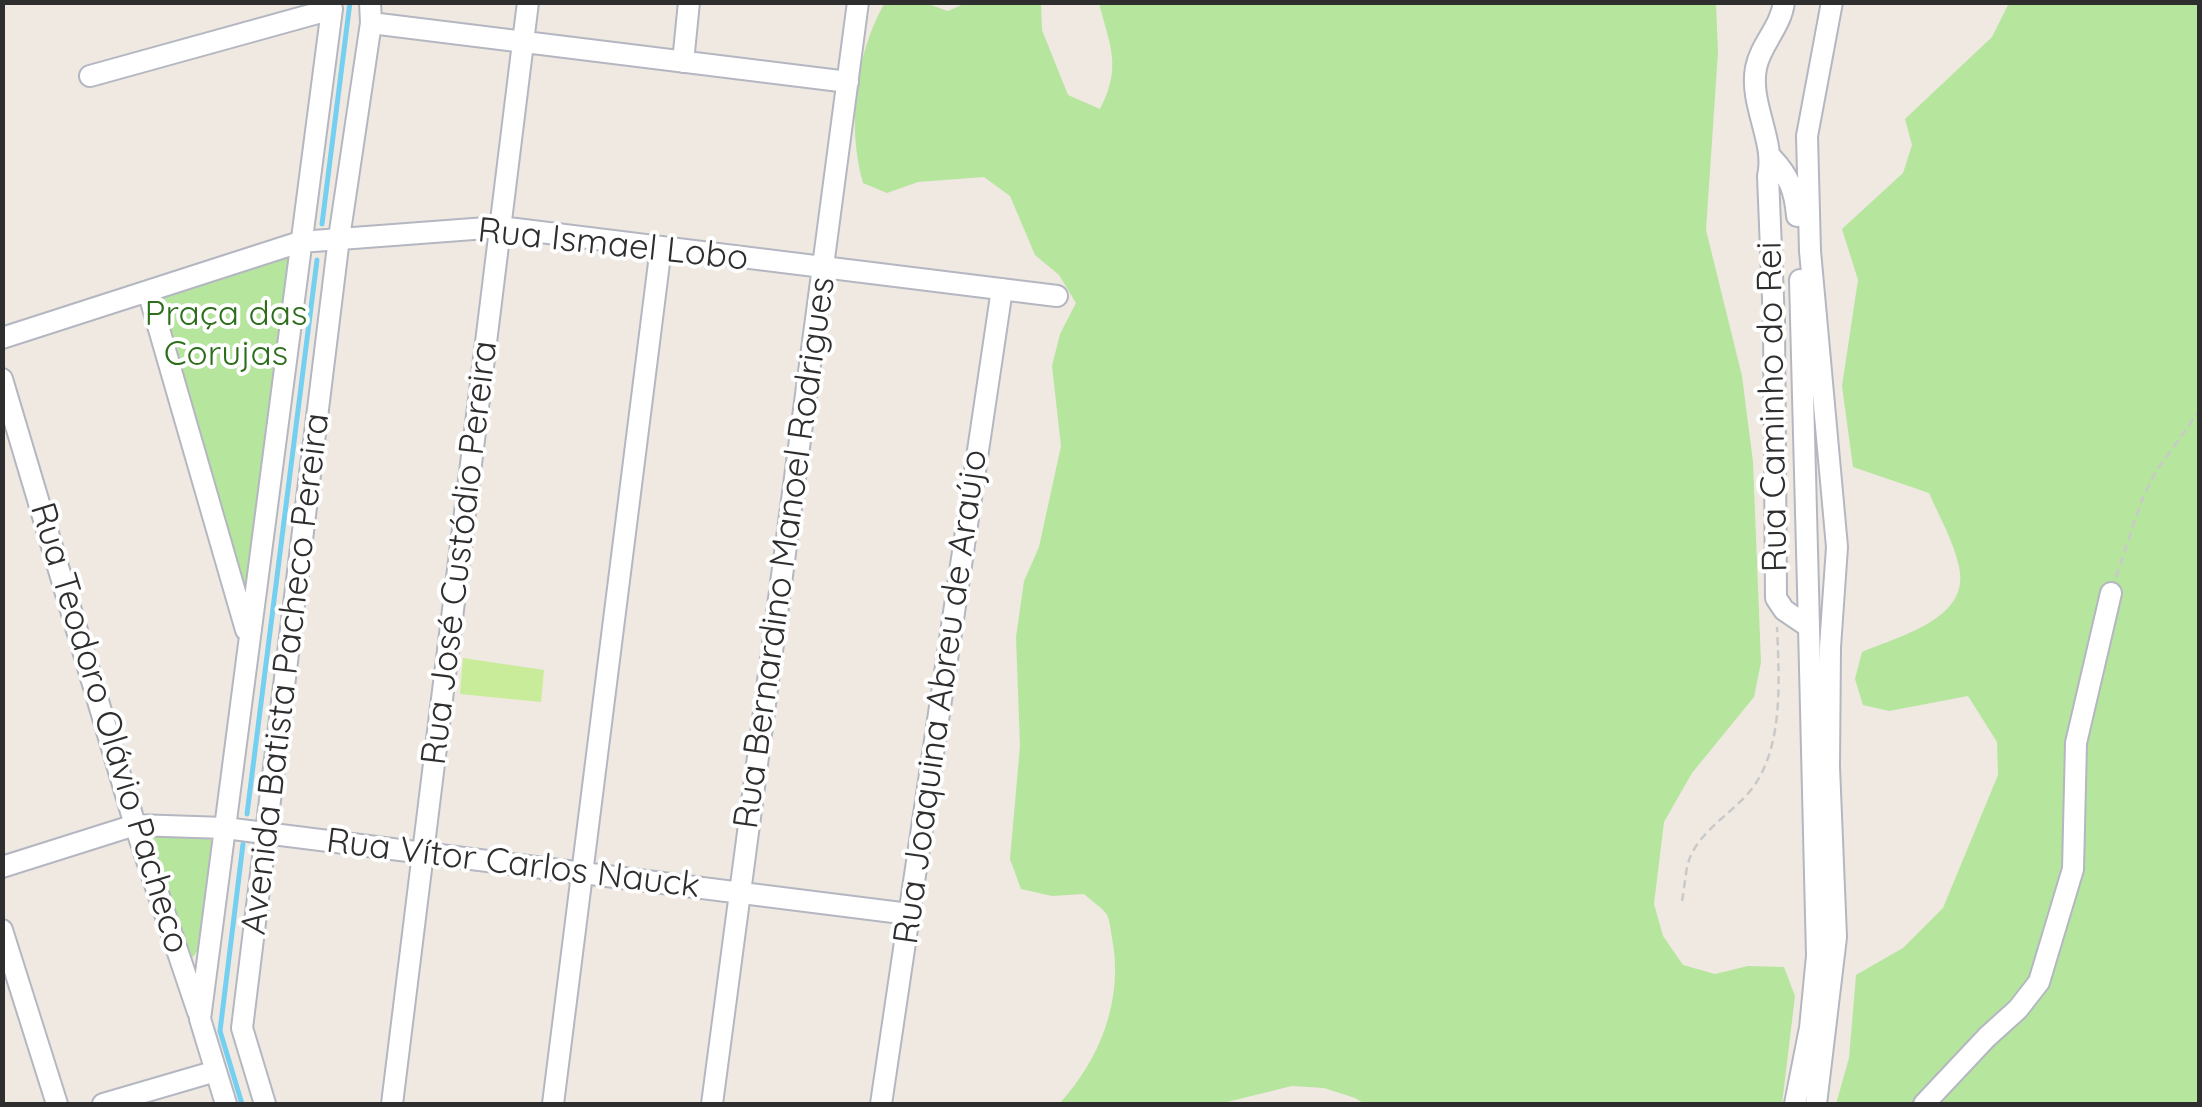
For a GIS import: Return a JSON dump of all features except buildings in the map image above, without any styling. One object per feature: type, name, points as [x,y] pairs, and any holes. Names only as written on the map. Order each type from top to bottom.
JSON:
[{"type":"street","name":"Rua José Custódio Pereira","points":[[392,1104],[528,2]]},
{"type":"street","points":[[684,62],[690,2]]},
{"type":"street","name":"Rua Bernardino Manoel Rodrigues","points":[[712,1104],[858,2]]},
{"type":"street","name":"Rua Caminho do Rei","points":[[1784,2],[1782,14],[1756,64],[1762,124],[1772,158],[1768,176],[1774,323],[1776,598],[1784,610],[1809,628]]},
{"type":"street","points":[[1816,1104],[1836,937],[1830,648],[1838,547],[1810,250],[1807,136],[1832,2]]},
{"type":"street","name":"Avenida Batista Pacheco Pereira","points":[[90,76],[332,9],[200,1019],[226,1104]]},
{"type":"street","points":[[370,13],[523,42],[848,82]]},
{"type":"street","name":"Avenida Batista Pacheco Pereira","points":[[265,1104],[242,1028],[370,13]]},
{"type":"street","points":[[1772,158],[1784,170],[1794,191],[1798,218],[1817,956],[1810,1028],[1795,1104]]},
{"type":"street","name":"Rua Ismael Lobo","points":[[2,338],[300,242],[500,227],[1057,296]]},
{"type":"street","points":[[553,1104],[661,247]]},
{"type":"street","name":"Rua Joaquina Abreu de Araújo","points":[[881,1104],[1002,289]]},
{"type":"street","points":[[148,291],[249,642]]},
{"type":"street","name":"Rua Teodoro Olávio Pacheco","points":[[2,379],[135,825],[200,1019]]},
{"type":"street","points":[[1924,1104],[2018,1010],[2039,982],[2073,870],[2076,743],[2111,593]]},
{"type":"street","name":"Rua Vítor Carlos Nauck","points":[[2,868],[135,825],[224,828],[909,914]]},
{"type":"street","points":[[2,930],[57,1104]]},
{"type":"street","points":[[103,1104],[216,1071]]},
{"type":"path","points":[[2111,593],[2141,502],[2164,460],[2200,410]]},
{"type":"path","points":[[1682,901],[1691,856],[1754,786],[1770,753],[1779,675],[1776,598]]},
{"type":"green space","points":[[922,2],[948,11],[966,3],[1041,3],[1042,30],[1068,95],[1100,109],[1111,81],[1112,56],[1099,3],[1716,3],[1718,52],[1706,230],[1742,376],[1753,462],[1761,662],[1754,697],[1692,773],[1664,822],[1654,904],[1663,936],[1683,965],[1715,974],[1748,966],[1784,967],[1795,996],[1782,1104],[1365,1104],[1324,1088],[1292,1086],[1219,1104],[1059,1104],[1097,1048],[1111,1006],[1115,961],[1110,923],[1105,912],[1084,894],[1052,896],[1021,889],[1010,859],[1020,746],[1016,637],[1024,581],[1039,547],[1061,446],[1052,366],[1060,334],[1076,303],[1059,275],[1035,255],[1010,196],[984,177],[918,182],[887,193],[863,183],[855,115],[866,46],[884,4]]},
{"type":"green space","points":[[2009,3],[2199,3],[2199,1104],[1836,1104],[1849,1058],[1856,975],[1903,948],[1943,908],[1998,775],[1997,742],[1968,696],[1889,711],[1863,705],[1855,679],[1862,652],[1929,623],[1954,600],[1960,585],[1954,548],[1929,493],[1853,467],[1842,386],[1858,280],[1842,229],[1903,173],[1912,145],[1905,119],[1992,37]]},
{"type":"green space","name":"Praça das Corujas","points":[[297,247],[249,639],[151,295]]},
{"type":"green space","points":[[463,658],[544,670],[541,702],[460,694]]},
{"type":"green space","points":[[154,835],[210,838],[213,843],[199,949],[192,958],[150,839]]},
{"type":"waterway","points":[[322,224],[350,2]]},
{"type":"waterway","points":[[247,814],[317,260]]},
{"type":"waterway","points":[[242,1104],[220,1031],[243,844]]}]
